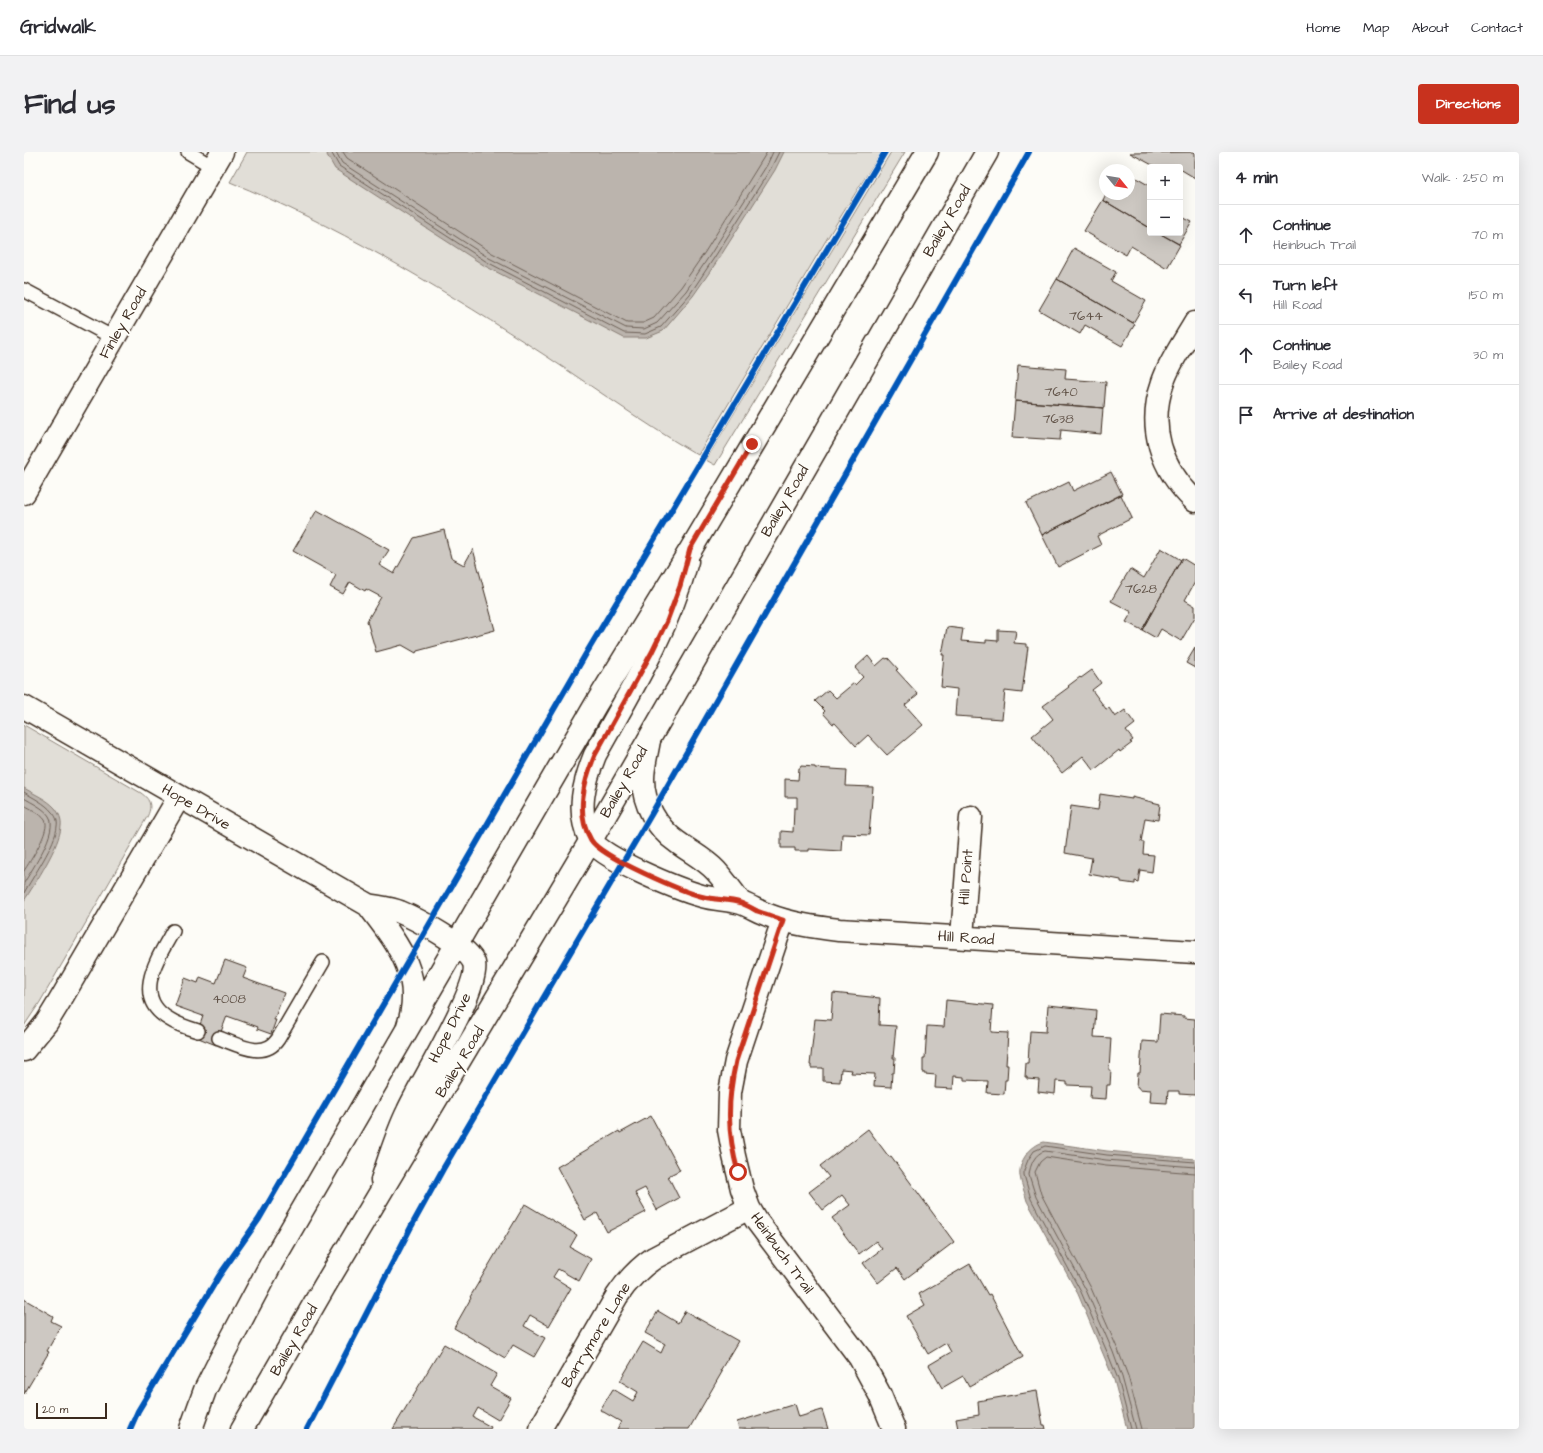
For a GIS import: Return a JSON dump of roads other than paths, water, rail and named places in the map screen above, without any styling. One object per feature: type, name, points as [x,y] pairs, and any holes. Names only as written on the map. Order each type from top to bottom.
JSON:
[{"type":"street","points":[[191,1429],[208,1384],[271,1264],[596,704],[927,152]]},
{"type":"street","name":"Bailey Road","points":[[242,1429],[324,1287],[591,840],[987,152]]},
{"type":"street","name":"Finley Road","points":[[24,494],[218,160]]},
{"type":"street","points":[[1195,323],[1171,363],[1163,381],[1158,402],[1157,423],[1160,444],[1167,465],[1178,484],[1195,501]]},
{"type":"street","points":[[591,840],[582,813],[582,799],[588,771],[595,755],[652,652],[667,621],[680,586],[690,549]]},
{"type":"street","name":"Hope Drive","points":[[24,707],[368,905],[400,912],[457,944],[471,956],[476,970],[473,981],[448,1036],[408,1112],[372,1207]]},
{"type":"street","name":"Hill Road","points":[[649,739],[643,780],[646,797],[652,813],[662,829],[676,842],[700,857],[716,871],[741,903]]},
{"type":"street","points":[[24,1050],[47,1022],[179,797]]},
{"type":"street","name":"Hill Point","points":[[962,937],[971,816]]},
{"type":"street","name":"Hill Road","points":[[591,840],[598,848],[612,857],[678,889],[704,897],[741,903],[769,916],[809,926],[839,930],[1195,952]]},
{"type":"street","name":"Hope Drive","points":[[368,905],[403,954],[410,972],[414,999],[413,1012],[408,1028]]},
{"type":"street","name":"Heinbuch Trail","points":[[783,920],[736,1061],[730,1092],[728,1116],[731,1143],[742,1190],[749,1208],[756,1220],[860,1358],[880,1395],[894,1429]]},
{"type":"street","name":"Barrymore Lane","points":[[540,1429],[617,1296],[640,1268],[654,1258],[749,1208]]},
{"type":"lane","points":[[188,152],[218,160]]},
{"type":"lane","points":[[24,290],[114,338]]},
{"type":"lane","points":[[173,931],[152,971],[150,983],[151,998],[157,1009],[169,1019],[198,1031]]},
{"type":"lane","points":[[218,1038],[258,1051],[271,1048],[278,1039],[323,962]]},
{"type":"water","points":[[328,152],[784,152],[775,170],[718,260],[693,296],[663,331],[646,338],[624,338],[485,266],[335,169],[327,155]]},
{"type":"water","points":[[24,788],[52,805],[59,814],[61,824],[60,834],[52,854],[24,901]]},
{"type":"water","points":[[1044,1142],[1107,1151],[1195,1159],[1195,1429],[1127,1429],[1114,1380],[1078,1294],[1027,1201],[1022,1185],[1020,1170],[1023,1159],[1034,1146]]}]
